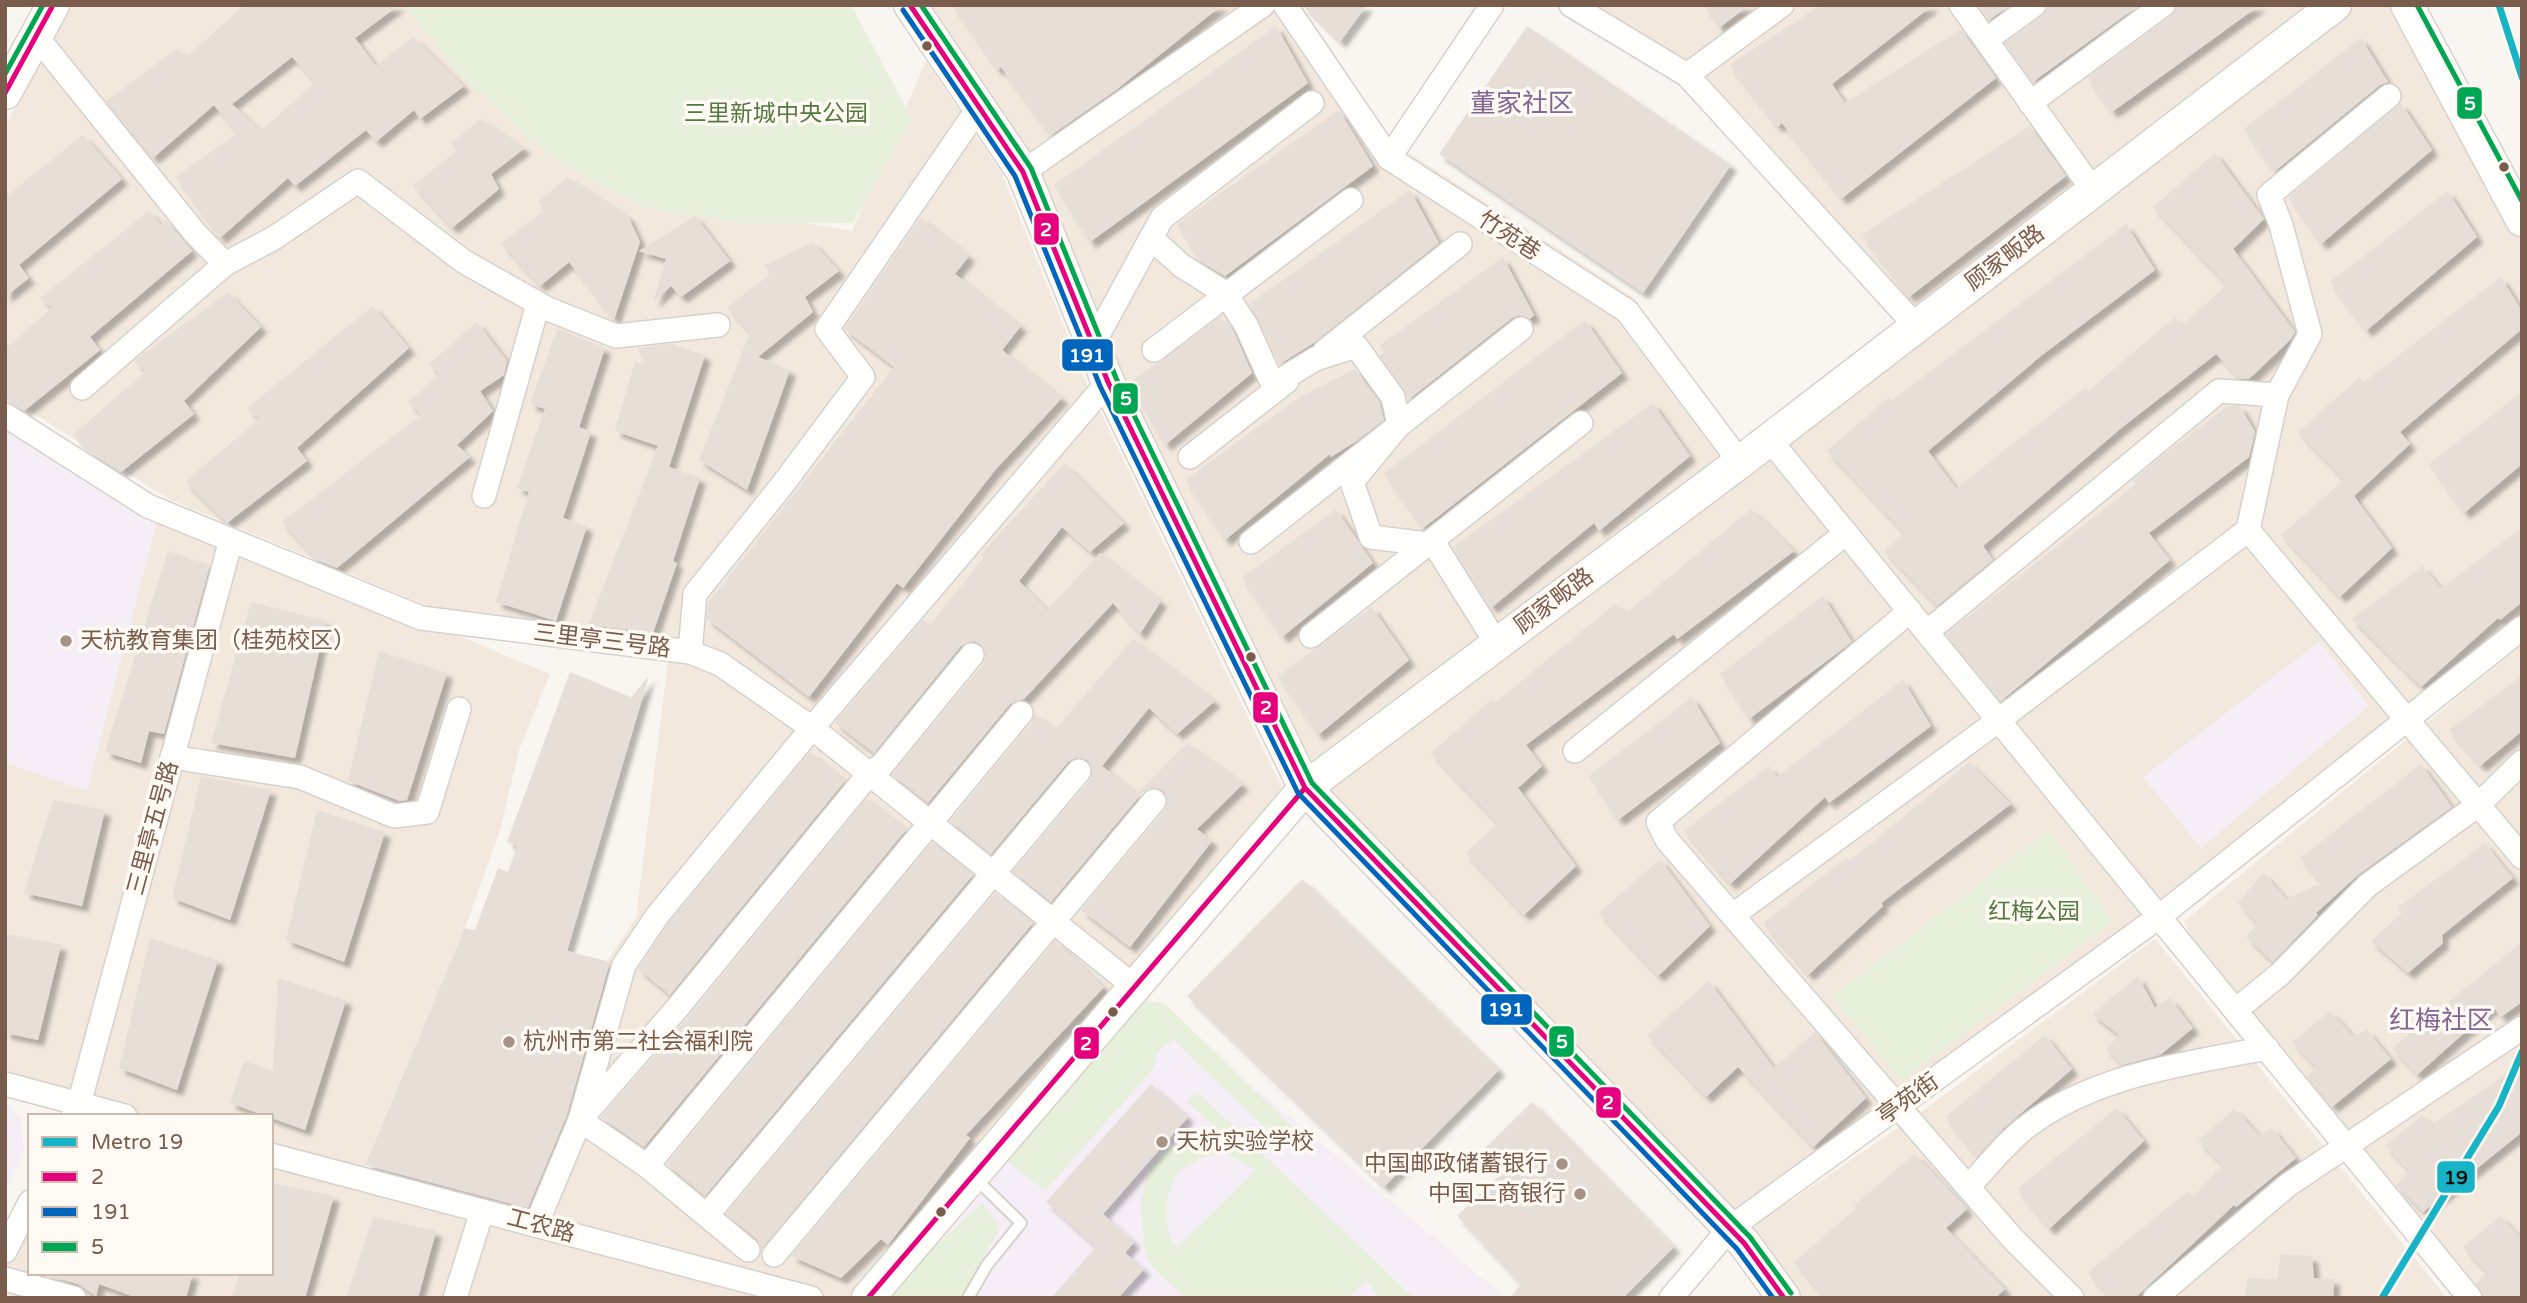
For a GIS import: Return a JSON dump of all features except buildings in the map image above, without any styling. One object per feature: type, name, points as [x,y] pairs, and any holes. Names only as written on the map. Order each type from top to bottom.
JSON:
[{"type":"street","points":[[5,93],[53,5]]},
{"type":"street","points":[[910,5],[1023,172],[1108,382],[1305,788],[1730,1228],[1784,1298]]},
{"type":"street","points":[[1023,172],[1264,5]]},
{"type":"street","name":"竹苑巷","points":[[1285,5],[1389,158],[1627,311],[1740,462]]},
{"type":"street","points":[[1389,158],[1492,5]]},
{"type":"street","points":[[1571,5],[1687,75],[1916,326]]},
{"type":"street","points":[[1687,75],[1782,5]]},
{"type":"street","points":[[1961,5],[2093,191]]},
{"type":"street","points":[[1986,40],[2034,5]]},
{"type":"street","points":[[2030,103],[2163,5]]},
{"type":"street","name":"顾家畈路","points":[[867,1298],[1305,788],[1740,462],[2335,5]]},
{"type":"street","points":[[2407,5],[2522,220]]},
{"type":"street","points":[[36,36],[195,233],[225,264]]},
{"type":"street","points":[[1733,915],[1999,720],[2248,530],[2277,395],[2310,334],[2281,225],[2269,195],[2389,96]]},
{"type":"street","points":[[1093,344],[1162,218],[1312,103]]},
{"type":"street","points":[[690,652],[695,594],[783,484],[863,376],[827,329],[979,107]]},
{"type":"street","points":[[82,388],[225,264],[274,238],[358,181],[463,261],[538,304],[616,336],[718,325]]},
{"type":"street","points":[[1154,350],[1352,200]]},
{"type":"street","points":[[1151,238],[1182,266],[1227,296],[1246,325],[1273,385],[1315,359],[1356,346],[1393,397],[1399,425]]},
{"type":"street","points":[[1190,457],[1460,244]]},
{"type":"street","points":[[484,496],[538,304]]},
{"type":"street","points":[[1251,542],[1521,329]]},
{"type":"street","points":[[536,1225],[580,1120],[624,965],[657,916],[812,728],[1108,382]]},
{"type":"street","points":[[1927,632],[2219,391],[2277,395]]},
{"type":"street","name":"三里亭三号路","points":[[5,415],[148,506],[421,618],[690,652],[720,664],[812,728],[1135,987]]},
{"type":"street","points":[[1311,636],[1581,423]]},
{"type":"street","points":[[1399,425],[1352,482],[1371,537],[1435,545],[1497,644]]},
{"type":"street","points":[[1769,439],[2470,1298]]},
{"type":"street","points":[[2248,530],[2522,857]]},
{"type":"street","points":[[1575,751],[1846,533]]},
{"type":"street","name":"三里亭五号路","points":[[76,1110],[231,540]]},
{"type":"street","points":[[1910,611],[1658,822],[1667,840],[1900,1105],[2013,1239],[2072,1298]]},
{"type":"street","name":"亭苑街","points":[[1671,1298],[1730,1228],[2160,916],[2522,628]]},
{"type":"street","points":[[580,1120],[680,1006],[869,774],[882,765],[972,655]]},
{"type":"street","points":[[172,757],[300,777],[394,816],[427,812],[459,709]]},
{"type":"street","points":[[647,1166],[1021,713]]},
{"type":"street","points":[[2236,1010],[2280,974],[2368,885],[2477,805],[2522,762]]},
{"type":"street","points":[[708,1214],[1079,771]]},
{"type":"street","points":[[774,1255],[1154,801]]},
{"type":"street","points":[[2155,1298],[2288,1185],[2522,1027]]},
{"type":"street","points":[[1969,1186],[2028,1126],[2091,1088],[2172,1066],[2267,1048]]},
{"type":"street","points":[[5,1084],[76,1110],[109,1114]]},
{"type":"street","points":[[580,1120],[647,1166],[708,1214],[748,1250]]},
{"type":"street","name":"工农路","points":[[273,1156],[811,1298]]},
{"type":"street","points":[[5,1251],[28,1206]]},
{"type":"street","points":[[455,1298],[482,1211]]},
{"type":"street","points":[[5,1279],[74,1298]]},
{"type":"lane","points":[[968,1298],[987,1265],[1021,1223],[972,1176]]},
{"type":"shaded area","points":[[71,5],[431,5],[769,217],[852,231],[926,61],[1002,174],[1087,384],[1283,790],[848,1298],[5,1298],[5,1251],[28,1206],[28,1275],[273,1275],[273,1114],[70,1114],[5,1077],[5,746],[148,506],[550,674],[519,750],[501,827],[465,928],[359,1178],[519,1220],[603,967],[636,918],[669,654],[442,612],[169,499],[5,395],[5,126]]},
{"type":"shaded area","points":[[921,5],[1301,5],[1395,144],[1633,297],[1746,448],[1311,774]]},
{"type":"shaded area","points":[[1571,5],[2407,5],[2522,220],[2522,623],[1730,1228],[1305,788],[1915,324],[1687,75]]},
{"type":"shaded area","name":"天杭教育集团（桂苑校区）","points":[[5,421],[158,518],[87,791],[5,763]]},
{"type":"shaded area","points":[[2320,641],[2369,706],[2201,848],[2143,777]]},
{"type":"shaded area","points":[[2522,645],[2522,1298],[2477,1298],[2197,951],[2184,921]]},
{"type":"shaded area","points":[[2155,939],[2447,1298],[1796,1298],[1745,1232],[1917,1115]]},
{"type":"shaded area","name":"天杭实验学校","points":[[1135,987],[1506,1298],[874,1298]]},
{"type":"shaded area","points":[[5,1102],[21,1119],[24,1151],[5,1191]]},
{"type":"green space","name":"三里新城中央公园","points":[[404,5],[851,5],[912,119],[853,223],[747,224],[645,208],[550,156],[460,74]]},
{"type":"green space","name":"红梅公园","points":[[2049,830],[2113,921],[1901,1081],[1832,996]]},
{"type":"green space","points":[[1143,1001],[1164,1003],[1302,1136],[1286,1148],[1174,1040],[1158,1051],[1153,1069],[1045,1191],[1004,1158]]},
{"type":"green space","points":[[1197,1092],[1414,1298],[1380,1298],[1366,1280],[1348,1298],[1186,1298],[1149,1260],[1145,1247],[1142,1206],[1143,1188],[1156,1161],[1181,1142],[1216,1128],[1187,1101]],"holes":[[[1226,1153],[1256,1170],[1177,1248],[1168,1229],[1166,1210],[1178,1171],[1201,1158]]]},
{"type":"green space","points":[[982,1203],[1000,1227],[975,1273],[966,1298],[887,1298],[908,1272]]},
{"type":"metro line","name":"19","points":[[2499,5],[2522,77]]},
{"type":"metro line","name":"19","points":[[2382,1298],[2499,1106],[2522,1052]]},
{"type":"transit line","name":"5","points":[[5,74],[43,5]]},
{"type":"transit line","name":"2","points":[[5,93],[53,5]]},
{"type":"transit line","name":"2","points":[[910,5],[1023,172],[1108,382],[1305,788],[1744,1243],[1784,1298]]},
{"type":"transit line","name":"5","points":[[921,5],[1031,168],[1116,378],[1312,783],[1750,1237],[1791,1293]]},
{"type":"transit line","name":"5","points":[[2417,5],[2522,201]]},
{"type":"transit line","name":"191","points":[[903,10],[1015,176],[1100,386],[1298,793],[1737,1249],[1773,1298]]},
{"type":"transit line","name":"2","points":[[868,1298],[1305,788]]},
{"type":"place","name":"天杭教育集团（桂苑校区）","points":[[66,641]]},
{"type":"place","name":"杭州市第二社会福利院","points":[[509,1042]]},
{"type":"place","name":"天杭实验学校","points":[[1162,1142]]},
{"type":"place","name":"中国邮政储蓄银行","points":[[1562,1164]]},
{"type":"place","name":"中国工商银行","points":[[1580,1194]]},
{"type":"district","name":"董家社区","points":[[1522,103]]},
{"type":"district","name":"红梅社区","points":[[2441,1020]]}]
